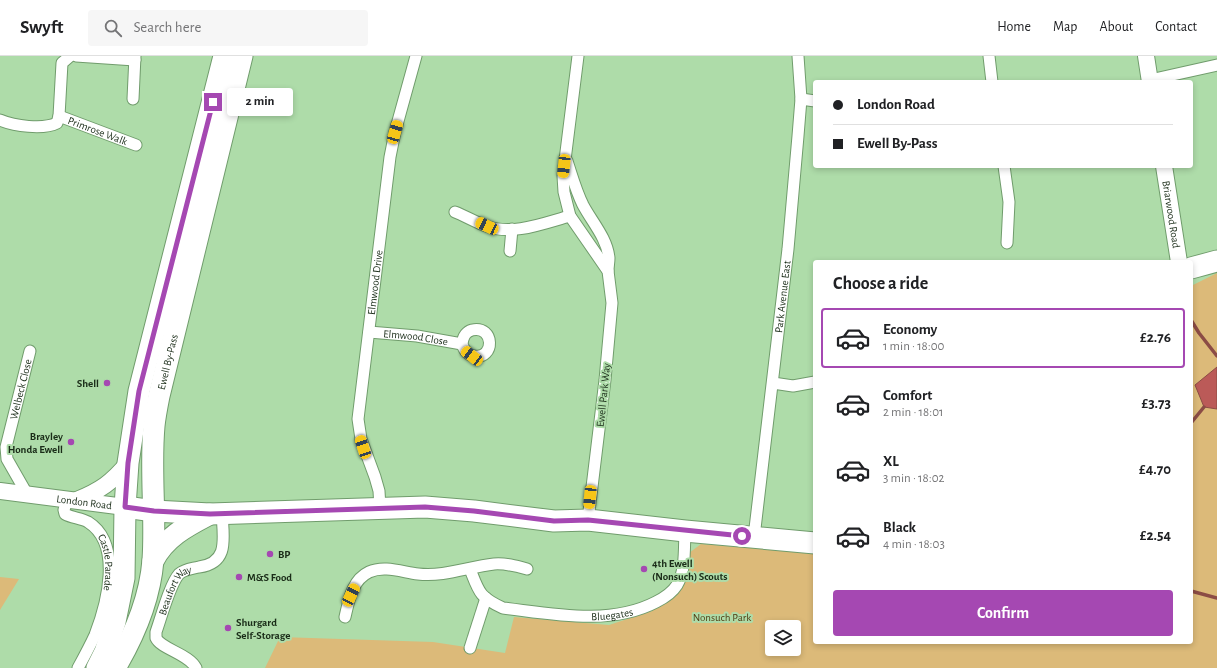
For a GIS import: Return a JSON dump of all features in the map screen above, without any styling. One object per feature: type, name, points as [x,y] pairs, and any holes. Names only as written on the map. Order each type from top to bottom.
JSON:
[{"type":"highway","name":"Ewell By-Pass","points":[[97,668],[105,652],[116,622],[124,578],[125,507],[128,463],[139,391],[224,56]]},
{"type":"highway","name":"Ewell By-Pass","points":[[115,668],[125,651],[137,624],[148,589],[152,561],[154,511],[152,474],[154,427],[159,396],[242,56]]},
{"type":"highway","points":[[1193,267],[1217,261]]},
{"type":"highway","points":[[125,507],[133,503],[138,494],[142,448],[154,427]]},
{"type":"highway","name":"London Road","points":[[125,507],[154,511],[216,514],[425,507],[474,511],[554,521],[588,520],[813,543]]},
{"type":"highway","points":[[116,622],[133,586],[138,559],[140,519],[146,513],[154,511]]},
{"type":"highway","points":[[152,561],[169,538],[187,526],[216,514]]},
{"type":"main road","points":[[1146,56],[1150,80]]},
{"type":"main road","name":"Briarwood Road","points":[[1164,168],[1179,260]]},
{"type":"main road","points":[[72,500],[107,485],[128,463]]},
{"type":"main road","name":"London Road","points":[[0,491],[125,507]]},
{"type":"street","name":"Primrose Walk","points":[[0,120],[19,125],[51,126],[57,123],[59,116],[62,62],[70,56]]},
{"type":"street","points":[[76,56],[135,58],[133,99]]},
{"type":"street","name":"Elmwood Drive","points":[[380,508],[379,491],[361,439],[358,419],[390,157],[395,132],[416,56]]},
{"type":"street","name":"Ewell Park Way","points":[[578,56],[563,176],[564,192],[570,216],[608,270]]},
{"type":"street","name":"Park Avenue East","points":[[754,537],[788,249],[801,99],[798,56]]},
{"type":"street","points":[[989,56],[992,80]]},
{"type":"street","points":[[1154,80],[1217,64]]},
{"type":"street","points":[[801,99],[813,101]]},
{"type":"street","name":"Primrose Walk","points":[[59,116],[136,145]]},
{"type":"street","name":"Ewell Park Way","points":[[565,157],[584,206],[603,239],[609,258],[608,270],[612,303],[605,380],[588,520]]},
{"type":"street","points":[[1004,168],[1009,202],[1007,243]]},
{"type":"street","points":[[455,212],[487,226],[507,230],[528,227],[570,216]]},
{"type":"street","points":[[510,251],[512,229]]},
{"type":"street","name":"Elmwood Close","points":[[369,332],[417,336],[462,344]]},
{"type":"street","name":"Welbeck Close","points":[[27,494],[7,459],[6,447],[30,351]]},
{"type":"street","points":[[772,383],[793,386],[813,382]]},
{"type":"street","name":"Castle Parade","points":[[72,500],[64,510],[65,514],[87,521],[94,527],[102,537],[107,548],[110,562],[108,590],[99,621],[78,668]]},
{"type":"street","name":"Beaufort Way","points":[[196,668],[192,661],[161,644],[156,638],[156,632],[173,583],[178,575],[186,570],[209,566],[220,556],[223,549],[223,543],[216,514]]},
{"type":"street","name":"Bluegates","points":[[470,569],[480,592],[491,602],[503,608],[594,617],[614,616],[644,609],[665,598],[677,585],[683,568],[685,531]]},
{"type":"street","points":[[345,617],[351,595],[358,581],[369,572],[383,569],[419,574],[448,573],[494,564],[509,564],[527,569]]},
{"type":"street","points":[[470,648],[486,598]]},
{"type":"green space","name":"Nonsuch Park","points":[[1217,273],[1217,668],[265,668],[280,637],[433,642],[505,653],[514,617],[609,625],[652,611],[685,583],[689,553],[701,544],[813,553],[813,644],[1193,644],[1193,285]]},
{"type":"green space","points":[[0,577],[19,579],[0,610]]},
{"type":"shaded area","points":[[1217,367],[1217,409],[1204,407],[1195,385]]},
{"type":"waterway","points":[[1193,323],[1217,356]]},
{"type":"waterway","points":[[1193,421],[1204,407]]},
{"type":"waterway","points":[[1193,592],[1217,598]]},
{"type":"place","name":"Shell","points":[[107,383]]},
{"type":"place","name":"Brayley Honda Ewell","points":[[71,442]]},
{"type":"place","name":"BP","points":[[270,554]]},
{"type":"place","name":"4th Ewell (Nonsuch) Scouts","points":[[644,569]]},
{"type":"place","name":"M&S Food","points":[[239,577]]},
{"type":"place","name":"Shurgard Self-Storage","points":[[228,628]]},
{"type":"route","points":[[213,102],[139,391],[128,463],[125,507],[154,511],[210,514],[425,507],[474,511],[554,521],[588,520],[742,536]]}]
